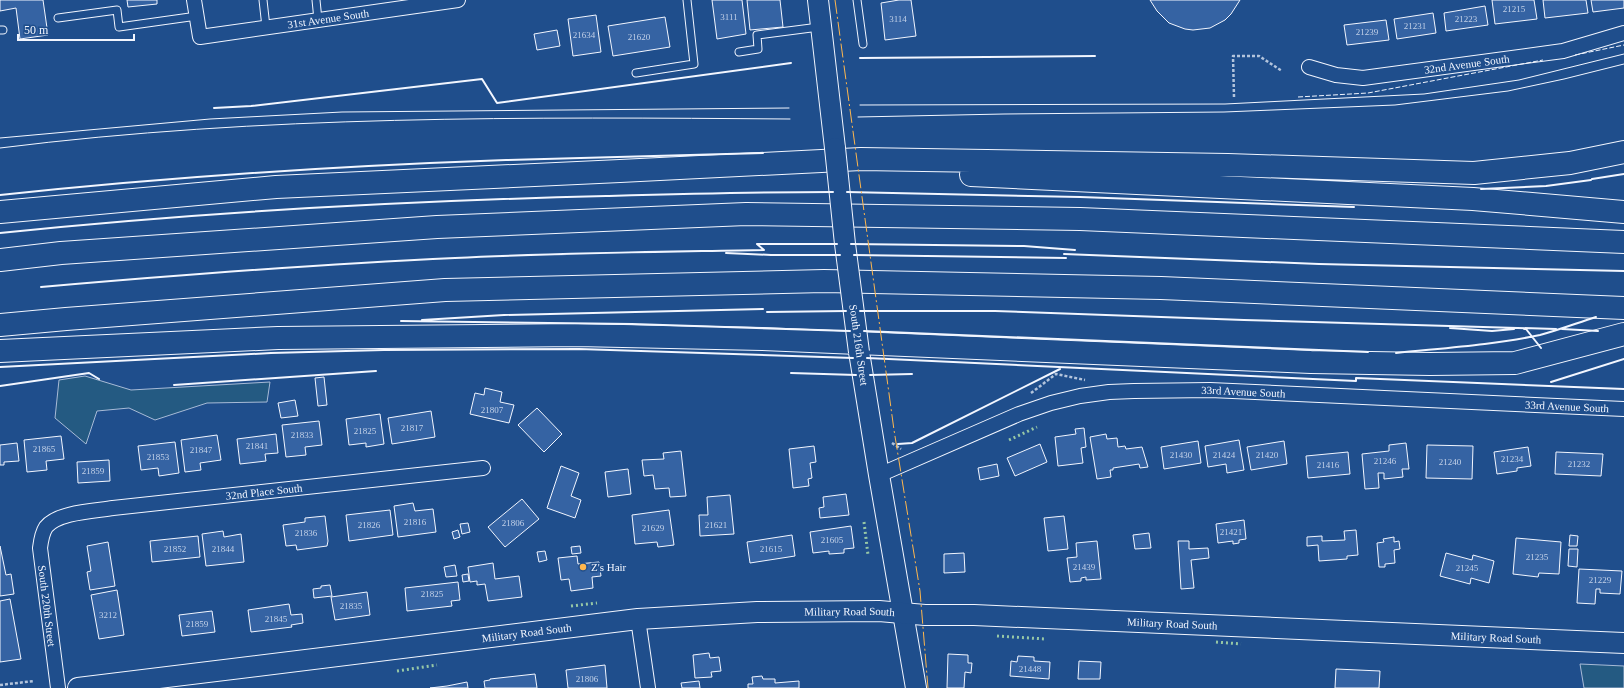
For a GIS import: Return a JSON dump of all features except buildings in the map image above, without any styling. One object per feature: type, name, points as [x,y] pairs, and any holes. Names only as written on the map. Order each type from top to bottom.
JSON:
[{"type":"highway","points":[[0,212],[276,187],[620,172],[861,159],[1228,164],[1474,173],[1570,163],[1624,152]]},
{"type":"highway","points":[[620,172],[817,169],[869,170],[1473,199],[1624,212]]},
{"type":"highway","points":[[0,260],[61,253],[437,227],[746,214],[1080,219],[1624,242]]},
{"type":"highway","points":[[0,325],[445,290],[824,280],[1161,288],[1624,308]]},
{"type":"highway","points":[[0,351],[278,338],[578,335],[770,340],[1311,362],[1430,364],[1515,363],[1624,334]]},
{"type":"main road","name":"South 216th Street","points":[[818,0],[845,244],[859,352],[916,688]]},
{"type":"main road","name":"Military Road South","points":[[78,688],[638,619],[757,612],[879,611],[925,615],[982,616],[1624,643]]},
{"type":"street","points":[[194,0],[197,16]]},
{"type":"street","name":"31st Avenue South","points":[[197,16],[200,37],[458,0]]},
{"type":"street","name":"32nd Avenue South","points":[[1309,67],[1336,75],[1363,78],[1563,51],[1624,33]]},
{"type":"street","name":"33rd Avenue South","points":[[879,475],[1019,414],[1073,398],[1109,392],[1210,390],[1624,409]]},
{"type":"street","name":"32nd Place South","points":[[47,526],[68,515],[113,508],[483,468]]},
{"type":"street","name":"South 220th Street","points":[[47,526],[42,535],[40,548],[58,688]]},
{"type":"street","points":[[638,619],[648,688]]},
{"type":"lane","points":[[263,0],[266,27]]},
{"type":"lane","points":[[316,0],[318,20]]},
{"type":"lane","points":[[636,73],[694,64],[687,0]]},
{"type":"lane","points":[[857,0],[862,44]]},
{"type":"lane","points":[[58,18],[116,10],[119,27],[197,16]]},
{"type":"lane","points":[[739,52],[758,49],[757,35],[821,27]]},
{"type":"path","points":[[1234,97],[1233,56],[1259,56],[1282,71]]},
{"type":"path","points":[[0,685],[34,681]]},
{"type":"shaded area","points":[[85,376],[131,390],[270,382],[267,402],[207,403],[155,420],[129,408],[97,411],[86,444],[55,418],[59,380]]},
{"type":"shaded area","points":[[1580,664],[1624,666],[1624,688],[1584,688]]},
{"type":"tram line","points":[[860,105],[1225,104],[1424,94],[1519,80],[1624,54]]},
{"type":"tram line","points":[[858,117],[1224,112],[1395,105],[1508,91],[1624,64]]},
{"type":"tram line","points":[[0,138],[210,119],[342,112],[789,108]]},
{"type":"tram line","points":[[0,148],[98,137],[197,129],[395,120],[592,118],[790,119]]},
{"type":"hedge","points":[[1009,440],[1037,427]]},
{"type":"hedge","points":[[864,522],[868,555]]},
{"type":"hedge","points":[[571,606],[597,603]]},
{"type":"hedge","points":[[997,636],[1045,639]]},
{"type":"hedge","points":[[1216,642],[1241,644]]},
{"type":"hedge","points":[[397,671],[437,665]]},
{"type":"fence","points":[[1575,55],[1624,45]]},
{"type":"fence","points":[[1298,97],[1368,93],[1543,60]]},
{"type":"wall","points":[[860,58],[1095,56]]},
{"type":"wall","points":[[214,108],[251,106],[482,79],[497,103],[791,63]]},
{"type":"wall","points":[[0,195],[189,178],[379,165],[763,153]]},
{"type":"wall","points":[[1592,179],[1624,174]]},
{"type":"wall","points":[[1481,189],[1546,186],[1591,180]]},
{"type":"wall","points":[[0,233],[227,213],[378,204],[530,198],[833,192]]},
{"type":"wall","points":[[847,192],[1080,197],[1354,207]]},
{"type":"wall","points":[[41,287],[248,270],[403,260],[494,256],[764,250],[757,244],[837,244]]},
{"type":"wall","points":[[851,244],[1024,246],[1075,250]]},
{"type":"wall","points":[[726,253],[771,255],[840,255]]},
{"type":"wall","points":[[1064,254],[1319,264],[1624,271]]},
{"type":"wall","points":[[854,255],[1066,258]]},
{"type":"wall","points":[[422,320],[504,315],[763,309]]},
{"type":"wall","points":[[767,312],[846,311]]},
{"type":"wall","points":[[860,311],[995,311],[1556,329]]},
{"type":"wall","points":[[1396,353],[1468,346],[1540,335],[1596,317]]},
{"type":"wall","points":[[401,321],[632,324],[850,331]]},
{"type":"wall","points":[[1450,328],[1492,331],[1514,329]]},
{"type":"wall","points":[[1524,329],[1526,329],[1541,348]]},
{"type":"wall","points":[[1562,329],[1598,331]]},
{"type":"wall","points":[[864,331],[1368,352]]},
{"type":"wall","points":[[0,367],[271,353],[384,350],[579,349],[853,358]]},
{"type":"wall","points":[[867,358],[1356,381],[1356,378],[1624,389]]},
{"type":"wall","points":[[1551,382],[1624,359]]},
{"type":"wall","points":[[898,444],[912,443],[1060,369]]},
{"type":"wall","points":[[174,385],[376,371]]},
{"type":"wall","points":[[0,386],[89,373],[99,379]]},
{"type":"wall","points":[[791,373],[856,375]]},
{"type":"wall","points":[[870,375],[912,374]]},
{"type":"power","points":[[835,0],[894,430],[920,591],[928,688]]},
{"type":"place","name":"Z's Hair","points":[[583,567]]}]
